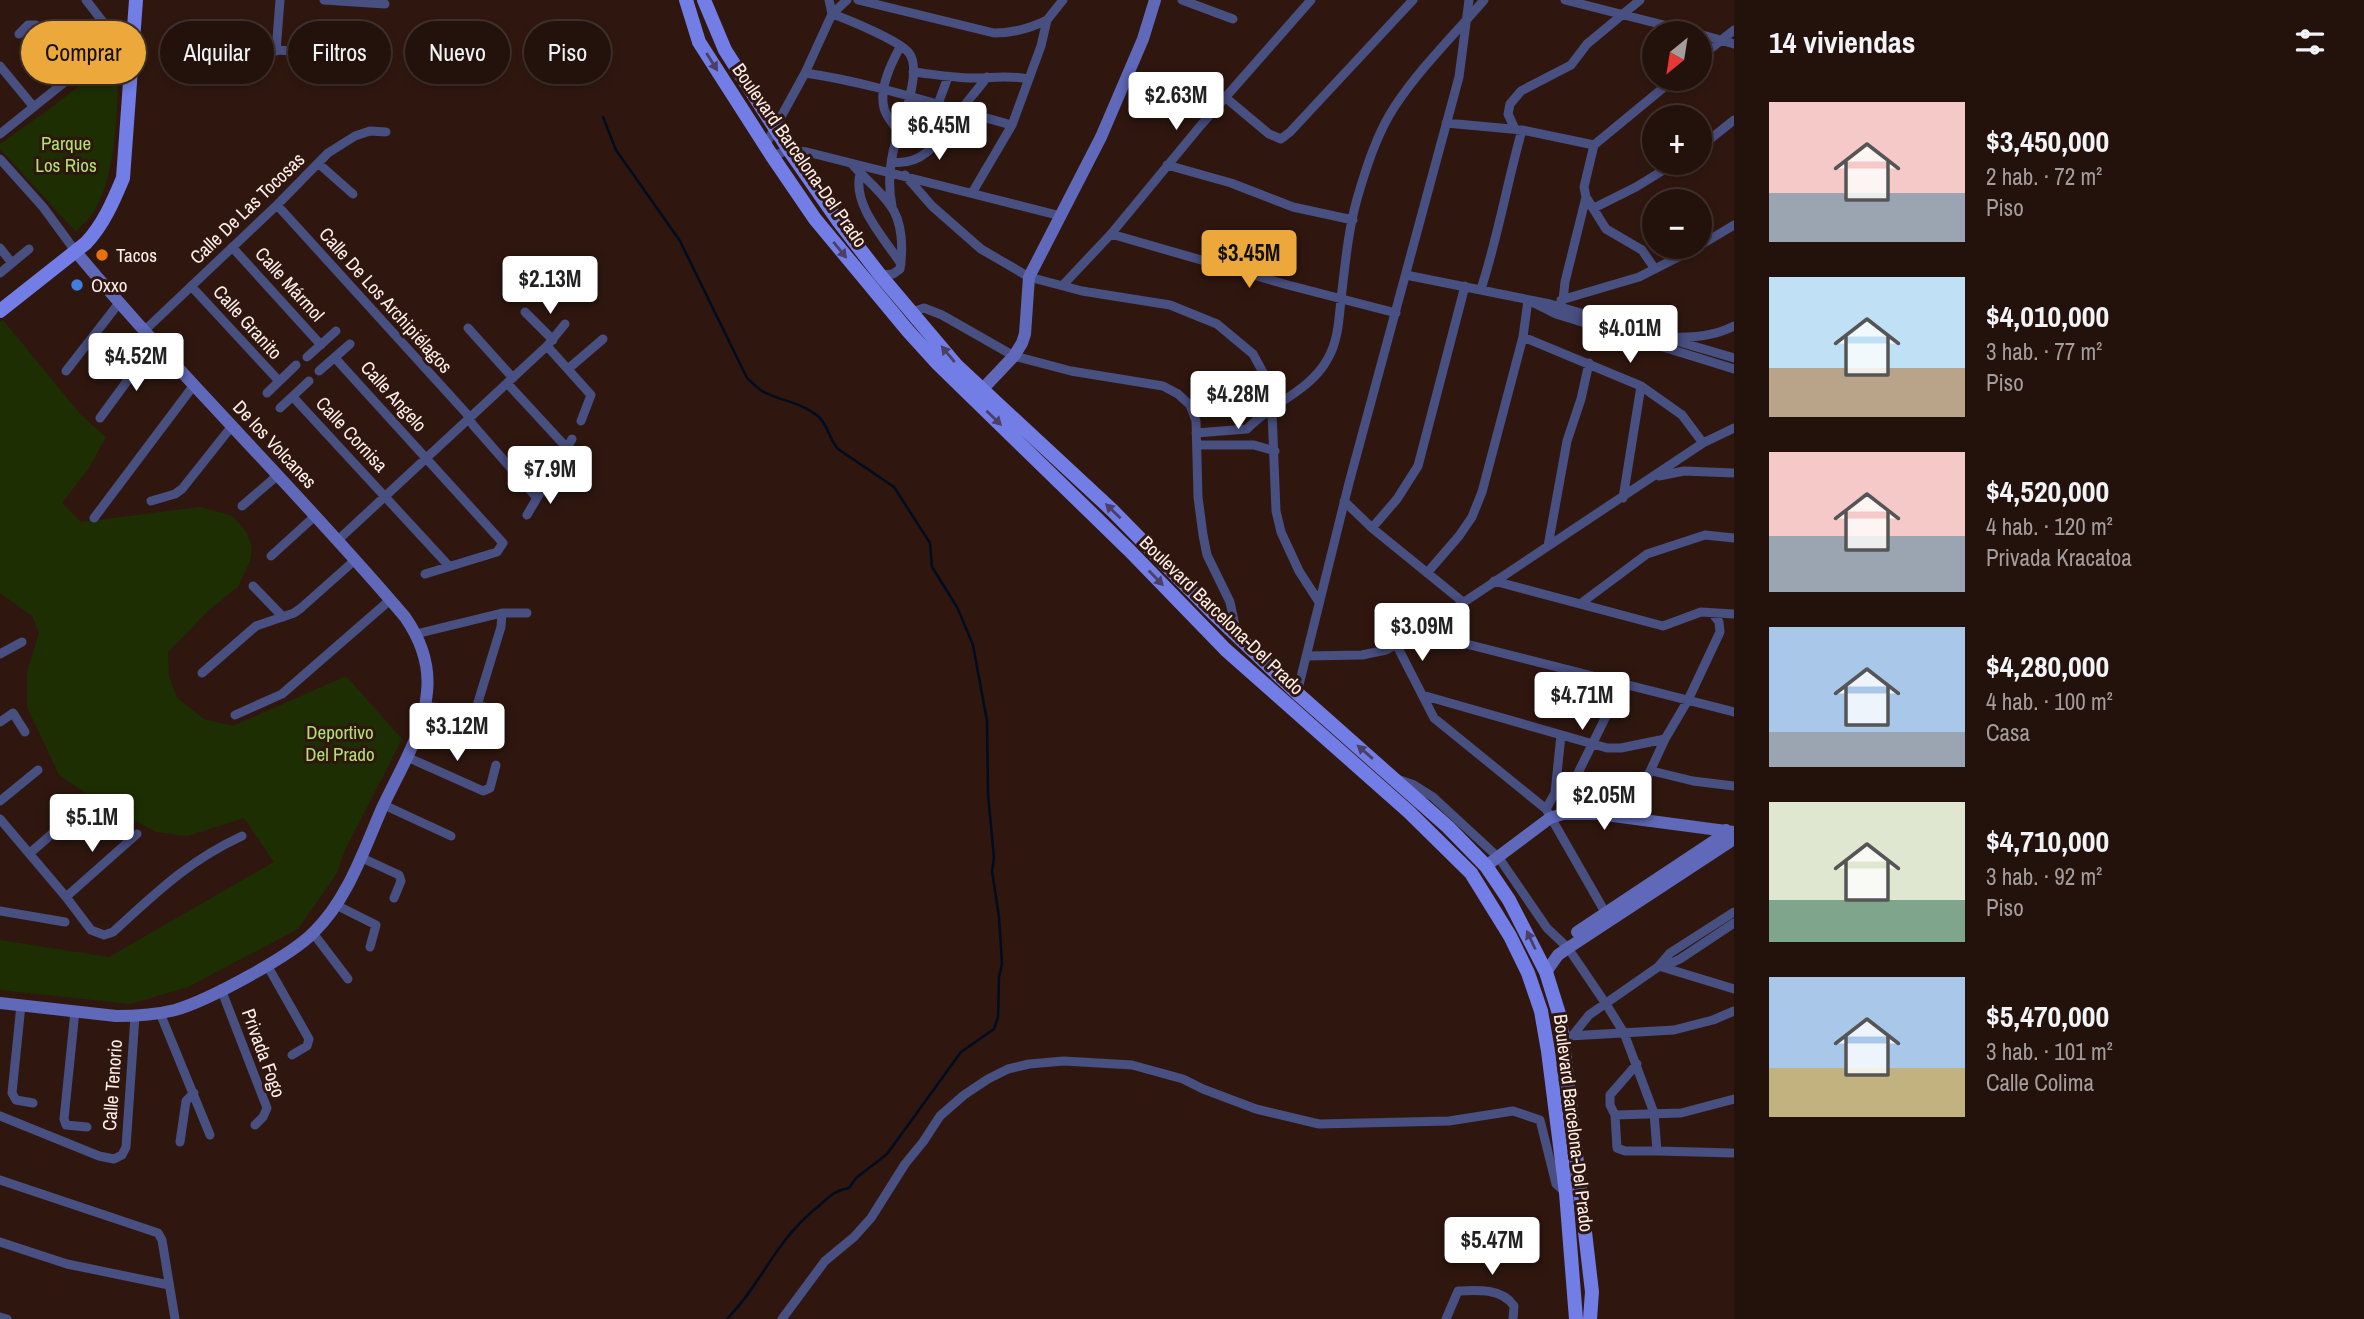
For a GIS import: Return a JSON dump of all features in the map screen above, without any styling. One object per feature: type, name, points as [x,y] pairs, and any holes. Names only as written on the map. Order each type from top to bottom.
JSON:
[{"type":"main road","points":[[134,21],[136,0]]},
{"type":"main road","name":"Boulevard Barcelona-Del Prado","points":[[686,0],[699,42],[815,219],[868,285],[938,364],[979,394],[1113,511],[1237,637],[1297,693],[1448,827],[1492,862],[1546,972],[1569,1036],[1562,1102],[1576,1319]]},
{"type":"main road","name":"Boulevard Barcelona-Del Prado","points":[[704,0],[725,50],[839,222],[979,394],[1226,650],[1409,812],[1471,873],[1510,936],[1528,974],[1541,1011],[1562,1102],[1592,1292],[1590,1319]]},
{"type":"main road","points":[[0,310],[76,252],[95,234],[105,217],[123,178],[131,84]]},
{"type":"street","points":[[86,0],[102,21]]},
{"type":"street","points":[[280,0],[276,51],[288,52]]},
{"type":"street","points":[[324,0],[386,4]]},
{"type":"street","points":[[829,0],[832,15]]},
{"type":"street","points":[[847,0],[832,15],[775,128],[768,151],[789,150],[817,154],[852,164],[891,167],[906,162],[936,147],[987,77]]},
{"type":"street","points":[[859,0],[994,33],[1012,33],[1031,28],[1047,20],[1063,0]]},
{"type":"street","points":[[979,394],[1014,356],[1025,334],[1030,277],[1101,137],[1143,39],[1155,0]]},
{"type":"street","points":[[1182,0],[1233,19]]},
{"type":"street","points":[[1063,285],[1111,234],[1167,165],[1311,0]]},
{"type":"street","points":[[1226,98],[1269,134],[1281,139],[1413,0]]},
{"type":"street","points":[[1297,693],[1344,501],[1459,77],[1469,0]]},
{"type":"street","points":[[1196,433],[1247,429],[1298,392],[1326,362],[1338,328],[1353,220],[1371,159],[1394,108],[1419,72],[1484,0]]},
{"type":"street","points":[[1565,0],[1649,21]]},
{"type":"street","points":[[1481,289],[1495,243],[1519,130],[1508,114],[1510,104],[1521,91],[1571,65],[1587,44],[1640,0]]},
{"type":"street","points":[[832,15],[850,20],[910,54],[913,72],[910,96],[899,132],[888,188],[902,241],[901,264],[897,272],[880,275]]},
{"type":"street","points":[[972,193],[1012,125],[1041,46],[1047,20]]},
{"type":"street","points":[[1712,47],[1734,30]]},
{"type":"street","points":[[1712,38],[1734,44]]},
{"type":"street","points":[[899,132],[884,108],[884,89],[900,47]]},
{"type":"street","points":[[0,66],[33,106]]},
{"type":"street","points":[[913,72],[948,77],[1001,75],[1028,79]]},
{"type":"street","points":[[805,73],[884,89],[1012,125]]},
{"type":"street","points":[[938,104],[948,77]]},
{"type":"street","points":[[0,134],[62,84]]},
{"type":"street","points":[[1655,269],[1642,250],[1606,229],[1586,197],[1584,187],[1594,145],[1659,91]]},
{"type":"street","points":[[1712,138],[1734,120]]},
{"type":"street","points":[[1446,122],[1519,130],[1594,145]]},
{"type":"street","name":"Calle De Las Tocosas","points":[[144,331],[341,144],[370,131],[386,132]]},
{"type":"street","points":[[0,159],[43,207],[76,252]]},
{"type":"street","points":[[318,164],[353,194]]},
{"type":"street","points":[[852,164],[892,206]]},
{"type":"street","points":[[1167,165],[1231,183],[1293,207],[1353,220]]},
{"type":"street","points":[[891,167],[905,175],[1060,216]]},
{"type":"street","points":[[860,174],[858,185],[865,207],[901,264]]},
{"type":"street","points":[[905,175],[932,206],[981,249],[1030,277],[1082,291],[1170,305],[1217,324],[1253,354],[1271,387],[1276,510],[1281,532],[1299,570],[1319,602]]},
{"type":"street","points":[[1594,208],[1656,175]]},
{"type":"street","points":[[1563,300],[1586,197]]},
{"type":"street","name":"Calle De Los Archipiélagos","points":[[277,205],[537,498]]},
{"type":"street","points":[[1712,238],[1734,225]]},
{"type":"street","points":[[1111,234],[1396,313]]},
{"type":"street","name":"Calle Mármol","points":[[232,247],[321,345]]},
{"type":"street","points":[[0,248],[12,263]]},
{"type":"street","points":[[0,273],[29,249]]},
{"type":"street","name":"De los Volcanes","points":[[0,1003],[135,1016],[160,1013],[194,1003],[267,965],[313,933],[336,905],[360,857],[407,757],[425,706],[428,676],[425,658],[416,634],[390,600],[338,540],[144,331],[76,252]]},
{"type":"street","points":[[1550,304],[1639,277],[1674,259]]},
{"type":"street","points":[[1405,275],[1550,304],[1734,358]]},
{"type":"street","name":"Calle Granito","points":[[191,286],[279,381]]},
{"type":"street","points":[[1372,528],[1397,499],[1418,466],[1465,286]]},
{"type":"street","points":[[1427,573],[1472,517],[1482,492],[1522,337],[1528,300]]},
{"type":"street","points":[[1528,300],[1556,314],[1734,369]]},
{"type":"street","points":[[66,371],[119,303]]},
{"type":"street","points":[[912,312],[924,308],[943,315],[1014,356],[1071,371],[1163,386],[1191,405],[1196,421],[1198,498],[1203,535],[1207,555],[1230,603],[1237,637]]},
{"type":"street","points":[[525,312],[591,396],[581,421]]},
{"type":"street","points":[[338,540],[550,343],[565,324]]},
{"type":"street","points":[[1659,337],[1698,337],[1734,326]]},
{"type":"street","points":[[468,328],[510,381],[569,444],[556,467]]},
{"type":"street","points":[[307,357],[336,331]]},
{"type":"street","points":[[1522,337],[1641,386],[1682,415],[1703,443]]},
{"type":"street","points":[[568,369],[603,339]]},
{"type":"street","points":[[100,418],[155,343]]},
{"type":"street","points":[[319,370],[350,344]]},
{"type":"street","name":"Calle Angelo","points":[[335,358],[502,540],[502,548],[497,552],[448,565]]},
{"type":"street","points":[[1548,546],[1567,441],[1589,363]]},
{"type":"street","points":[[267,393],[296,365]]},
{"type":"street","points":[[280,408],[309,381]]},
{"type":"street","points":[[94,518],[194,385]]},
{"type":"street","points":[[1623,498],[1641,386]]},
{"type":"street","name":"Calle Cornisa","points":[[293,397],[448,565]]},
{"type":"street","points":[[150,501],[175,494],[181,489],[232,426]]},
{"type":"street","points":[[1306,656],[1362,655],[1386,650],[1419,632],[1703,443],[1734,428]]},
{"type":"street","points":[[1197,445],[1254,446],[1275,451]]},
{"type":"street","points":[[1654,477],[1684,471],[1734,473]]},
{"type":"street","points":[[242,506],[278,475]]},
{"type":"street","points":[[527,515],[547,481]]},
{"type":"street","points":[[1344,501],[1372,528],[1463,602]]},
{"type":"street","points":[[271,556],[315,516]]},
{"type":"street","points":[[1580,604],[1647,554],[1705,535],[1734,538]]},
{"type":"street","points":[[202,673],[256,626],[301,608],[355,560]]},
{"type":"street","points":[[425,574],[448,565]]},
{"type":"street","points":[[1494,581],[1663,626],[1701,612],[1734,614]]},
{"type":"street","points":[[253,586],[284,617]]},
{"type":"street","points":[[235,715],[282,694],[390,600]]},
{"type":"street","points":[[1214,614],[1230,603]]},
{"type":"street","points":[[477,709],[501,627],[502,613]]},
{"type":"street","points":[[416,634],[502,613],[527,613]]},
{"type":"street","points":[[1628,819],[1665,739],[1688,699],[1720,632],[1719,622],[1713,614]]},
{"type":"street","points":[[1419,632],[1734,712]]},
{"type":"street","points":[[0,654],[22,642]]},
{"type":"street","points":[[1396,644],[1434,718],[1548,813],[1605,912]]},
{"type":"street","points":[[1555,793],[1576,777],[1622,684]]},
{"type":"street","points":[[1422,695],[1607,748],[1621,748],[1665,739]]},
{"type":"street","points":[[425,706],[500,710]]},
{"type":"street","points":[[0,722],[13,713],[25,732]]},
{"type":"street","points":[[1561,736],[1555,793],[1548,813],[1492,862],[1563,948],[1606,1004],[1624,1033],[1654,1113],[1657,1151]]},
{"type":"street","points":[[407,757],[483,791],[491,788],[496,765]]},
{"type":"street","points":[[0,801],[38,770]]},
{"type":"street","points":[[1652,771],[1693,781],[1734,786]]},
{"type":"street","points":[[384,805],[451,836]]},
{"type":"street","points":[[30,853],[84,806]]},
{"type":"street","points":[[1548,813],[1598,814],[1731,834]]},
{"type":"street","points":[[0,819],[91,930],[104,935],[113,932],[183,870],[210,851],[242,836]]},
{"type":"street","points":[[66,897],[137,834]]},
{"type":"street","points":[[1546,972],[1563,948],[1605,912],[1720,837],[1731,834]]},
{"type":"street","points":[[1563,948],[1731,834]]},
{"type":"street","points":[[360,857],[399,876],[401,881],[394,898]]},
{"type":"street","points":[[336,905],[376,925],[370,947]]},
{"type":"street","points":[[0,911],[65,922]]},
{"type":"street","points":[[1661,967],[1670,953],[1734,912]]},
{"type":"street","points":[[1569,1036],[1606,1004],[1734,923]]},
{"type":"street","points":[[313,933],[348,979]]},
{"type":"street","points":[[267,965],[309,1039],[307,1046],[292,1055]]},
{"type":"street","points":[[1661,967],[1734,989]]},
{"type":"street","name":"Privada Fogo","points":[[221,989],[267,1108],[255,1125]]},
{"type":"street","points":[[21,1005],[12,1093],[16,1100],[33,1103]]},
{"type":"street","points":[[75,1011],[64,1119],[68,1125],[87,1127]]},
{"type":"street","points":[[1569,1036],[1674,1030],[1713,1020],[1734,1011]]},
{"type":"street","points":[[160,1013],[210,1135]]},
{"type":"street","name":"Calle Tenorio","points":[[0,1116],[99,1156],[114,1159],[122,1156],[126,1147],[135,1016]]},
{"type":"street","points":[[782,1319],[825,1261],[854,1237],[871,1218],[898,1174],[940,1116],[988,1079],[1008,1069],[1029,1064],[1064,1061],[1132,1065],[1183,1079],[1256,1109],[1319,1124],[1449,1121],[1513,1111],[1540,1120],[1556,1184],[1566,1193]]},
{"type":"street","points":[[1637,1064],[1610,1096],[1610,1105],[1615,1115],[1617,1148],[1625,1151],[1734,1153]]},
{"type":"street","points":[[180,1142],[187,1101],[194,1093]]},
{"type":"street","points":[[1615,1115],[1681,1113],[1734,1099]]},
{"type":"street","points":[[0,1180],[158,1233],[162,1240],[175,1319]]},
{"type":"street","points":[[0,1242],[67,1264],[169,1284]]},
{"type":"street","points":[[1446,1319],[1458,1291],[1502,1294],[1510,1299],[1514,1306],[1513,1319]]},
{"type":"street","points":[[0,1317],[7,1319]]},
{"type":"green space","name":"Parque Los Rios","points":[[81,84],[118,84],[115,139],[106,182],[90,217],[76,232],[0,149],[0,144]]},
{"type":"green space","name":"Deportivo Del Prado","points":[[3,320],[81,415],[106,437],[89,468],[62,503],[81,522],[200,507],[233,516],[247,533],[252,548],[250,561],[238,587],[209,610],[168,652],[169,676],[177,698],[204,719],[233,726],[346,676],[402,739],[345,850],[337,873],[298,929],[188,987],[130,1004],[0,990],[0,940],[109,957],[274,862],[244,818],[188,836],[156,832],[96,800],[59,775],[27,707],[27,672],[39,633],[32,616],[0,593],[0,322]]},
{"type":"waterway","points":[[603,117],[616,150],[680,241],[747,378],[761,391],[805,408],[819,417],[838,449],[894,487],[930,543],[932,567],[957,607],[973,645],[987,721],[988,794],[994,858],[992,871],[1002,964],[998,1017],[994,1029],[961,1052],[887,1154],[856,1178],[849,1188],[833,1194],[800,1223],[727,1319]]},
{"type":"place","name":"Tacos","points":[[102,255]]},
{"type":"place","name":"Oxxo","points":[[77,285]]}]
